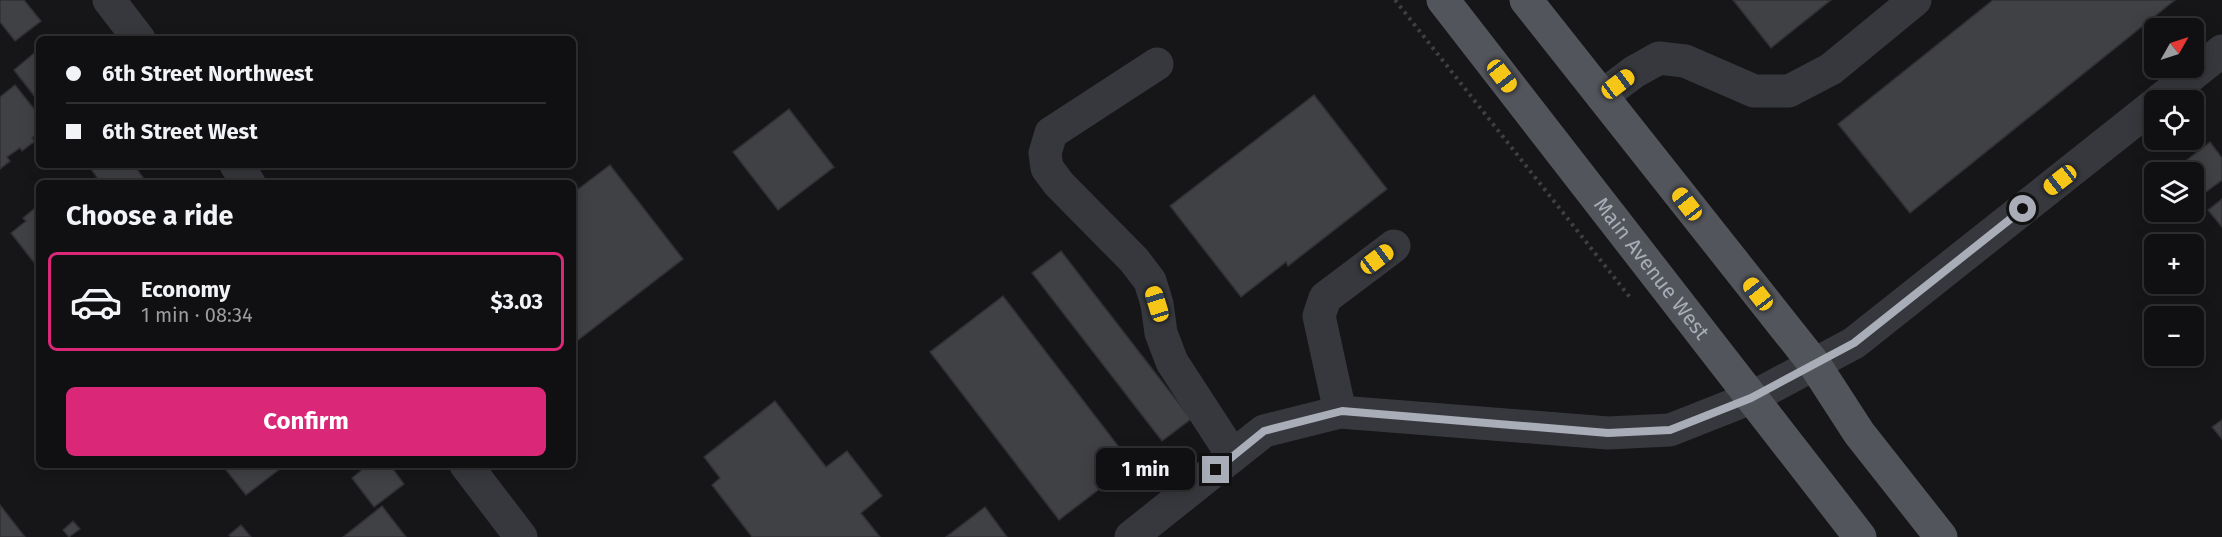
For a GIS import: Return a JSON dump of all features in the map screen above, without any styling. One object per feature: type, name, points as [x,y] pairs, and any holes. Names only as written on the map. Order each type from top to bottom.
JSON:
[{"type":"main road","name":"Main Avenue West","points":[[1443,0],[1860,537]]},
{"type":"main road","points":[[1526,0],[1815,365],[1859,434],[1941,537]]},
{"type":"street","points":[[109,0],[137,36]]},
{"type":"street","points":[[1602,96],[1634,72],[1659,58],[1685,61],[1754,91],[1789,91],[1831,69],[1915,0]]},
{"type":"street","points":[[2173,90],[2222,51]]},
{"type":"street","points":[[1157,64],[1051,133],[1045,153],[1047,168],[1059,184],[1134,260],[1150,281],[1157,304],[1161,333],[1172,362],[1233,456]]},
{"type":"street","points":[[1131,537],[1264,431],[1340,412],[1608,433],[1670,430],[1751,398],[1854,343],[2144,113]]},
{"type":"street","points":[[1340,412],[1319,316],[1325,298],[1394,246]]},
{"type":"street","points":[[468,468],[521,537]]},
{"type":"building","points":[[0,0],[24,0],[41,21],[15,41],[0,22]]},
{"type":"building","points":[[1733,0],[1831,0],[1771,48]]},
{"type":"building","points":[[1993,0],[2175,0],[2153,18],[2144,18],[2144,25],[1910,213],[1838,124]]},
{"type":"building","points":[[36,52],[36,98],[14,70]]},
{"type":"building","points":[[15,85],[36,111],[36,135],[32,138],[35,141],[22,151],[20,148],[7,157],[10,161],[0,169],[0,97]]},
{"type":"building","points":[[1314,95],[1387,189],[1288,266],[1286,262],[1241,297],[1170,206]]},
{"type":"building","points":[[789,109],[834,167],[778,210],[733,152]]},
{"type":"building","points":[[2210,142],[2222,158],[2222,180],[2206,192],[2204,162],[2184,162],[2200,150],[2204,150],[2204,147]]},
{"type":"building","points":[[610,165],[683,259],[576,342],[576,191]]},
{"type":"building","points":[[90,168],[136,168],[145,180],[99,180]]},
{"type":"building","points":[[2222,199],[2222,227],[2208,210]]},
{"type":"building","points":[[34,209],[36,211],[36,265],[11,233],[26,221],[23,218]]},
{"type":"building","points":[[1061,251],[1191,419],[1162,441],[1032,273]]},
{"type":"building","points":[[1003,296],[1132,464],[1059,520],[930,352]]},
{"type":"building","points":[[775,401],[826,467],[847,451],[882,496],[861,513],[880,537],[752,537],[712,485],[720,478],[704,457]]},
{"type":"building","points":[[2222,420],[2222,439],[2212,427]]},
{"type":"building","points":[[224,468],[281,468],[246,495]]},
{"type":"building","points":[[364,468],[392,468],[404,484],[374,507],[352,478]]},
{"type":"building","points":[[0,505],[25,537],[0,537]]},
{"type":"building","points":[[382,506],[406,537],[343,537]]},
{"type":"building","points":[[985,507],[1007,537],[946,537]]},
{"type":"building","points":[[73,521],[80,529],[69,537],[63,530]]},
{"type":"building","points":[[241,525],[251,537],[231,537],[229,535]]},
{"type":"route","points":[[1216,470],[1264,431],[1342,411],[1608,433],[1670,430],[1751,398],[1854,343],[2023,209]]}]
